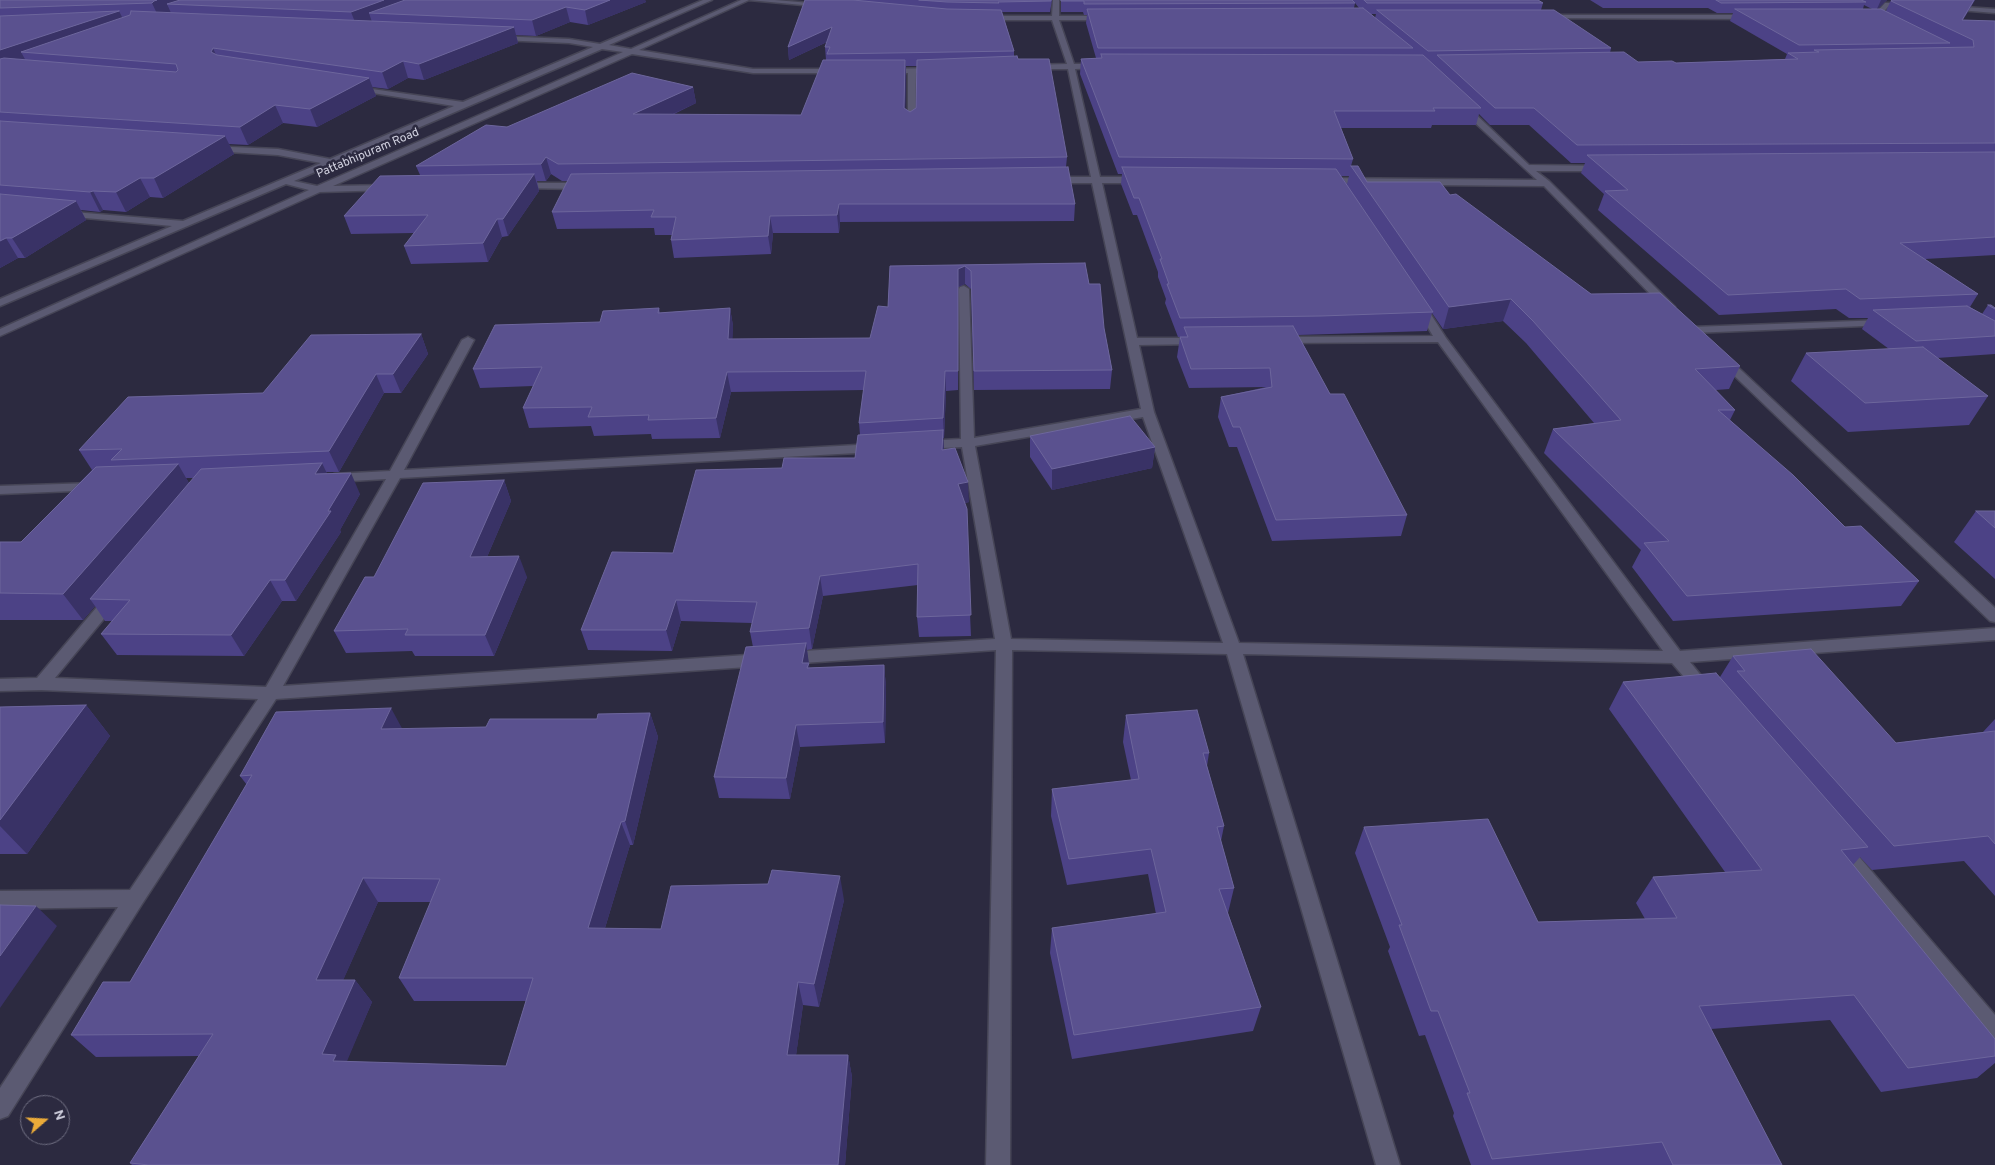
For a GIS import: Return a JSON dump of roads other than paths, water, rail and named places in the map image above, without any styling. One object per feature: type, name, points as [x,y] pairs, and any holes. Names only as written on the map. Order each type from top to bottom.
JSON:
[{"type":"street","name":"Pattabhipuram Road","points":[[0,303],[709,0]]},
{"type":"street","name":"Pattabhipuram Road","points":[[0,334],[318,189],[746,0]]},
{"type":"street","points":[[752,0],[830,7]]},
{"type":"street","points":[[1056,0],[1055,19],[1071,66],[1148,412],[1233,647],[1388,1165]]},
{"type":"street","points":[[1856,17],[1876,17],[1887,4],[1916,6]]},
{"type":"street","points":[[1936,7],[1995,11]]},
{"type":"street","points":[[1860,8],[1884,21]]},
{"type":"street","points":[[976,17],[1114,18]]},
{"type":"street","points":[[1539,17],[1757,17]]},
{"type":"street","points":[[490,38],[569,41],[753,71],[842,71]]},
{"type":"street","points":[[1021,68],[1110,66]]},
{"type":"street","points":[[911,124],[914,88],[912,70]]},
{"type":"street","points":[[882,71],[942,70]]},
{"type":"street","points":[[349,87],[464,105]]},
{"type":"street","points":[[1457,101],[1527,168],[1546,183],[1685,323],[1995,617]]},
{"type":"street","points":[[199,147],[278,152],[364,170]]},
{"type":"street","points":[[1527,168],[1617,168]]},
{"type":"street","points":[[1036,180],[1154,180]]},
{"type":"street","points":[[285,181],[318,189],[398,188]]},
{"type":"street","points":[[1318,181],[1546,183]]},
{"type":"street","points":[[1337,182],[1348,198]]},
{"type":"street","points":[[508,187],[598,186]]},
{"type":"street","points":[[57,213],[185,224]]},
{"type":"street","points":[[1408,289],[1442,339],[1676,657],[1715,702]]},
{"type":"street","points":[[964,290],[968,443],[1004,644],[998,1165]]},
{"type":"street","points":[[1685,323],[1899,322]]},
{"type":"street","points":[[1272,341],[1442,339]]},
{"type":"street","points":[[0,1108],[135,898],[271,693],[430,413],[468,340]]},
{"type":"street","points":[[1133,342],[1213,341]]},
{"type":"street","points":[[908,446],[968,443],[1148,412]]},
{"type":"street","points":[[325,479],[889,447]]},
{"type":"street","points":[[0,490],[109,487]]},
{"type":"street","points":[[41,684],[121,588]]},
{"type":"street","points":[[0,685],[41,684],[271,693],[1004,644],[1676,657],[1995,634]]},
{"type":"street","points":[[1829,836],[1995,1031]]},
{"type":"street","points":[[0,900],[135,898]]}]
